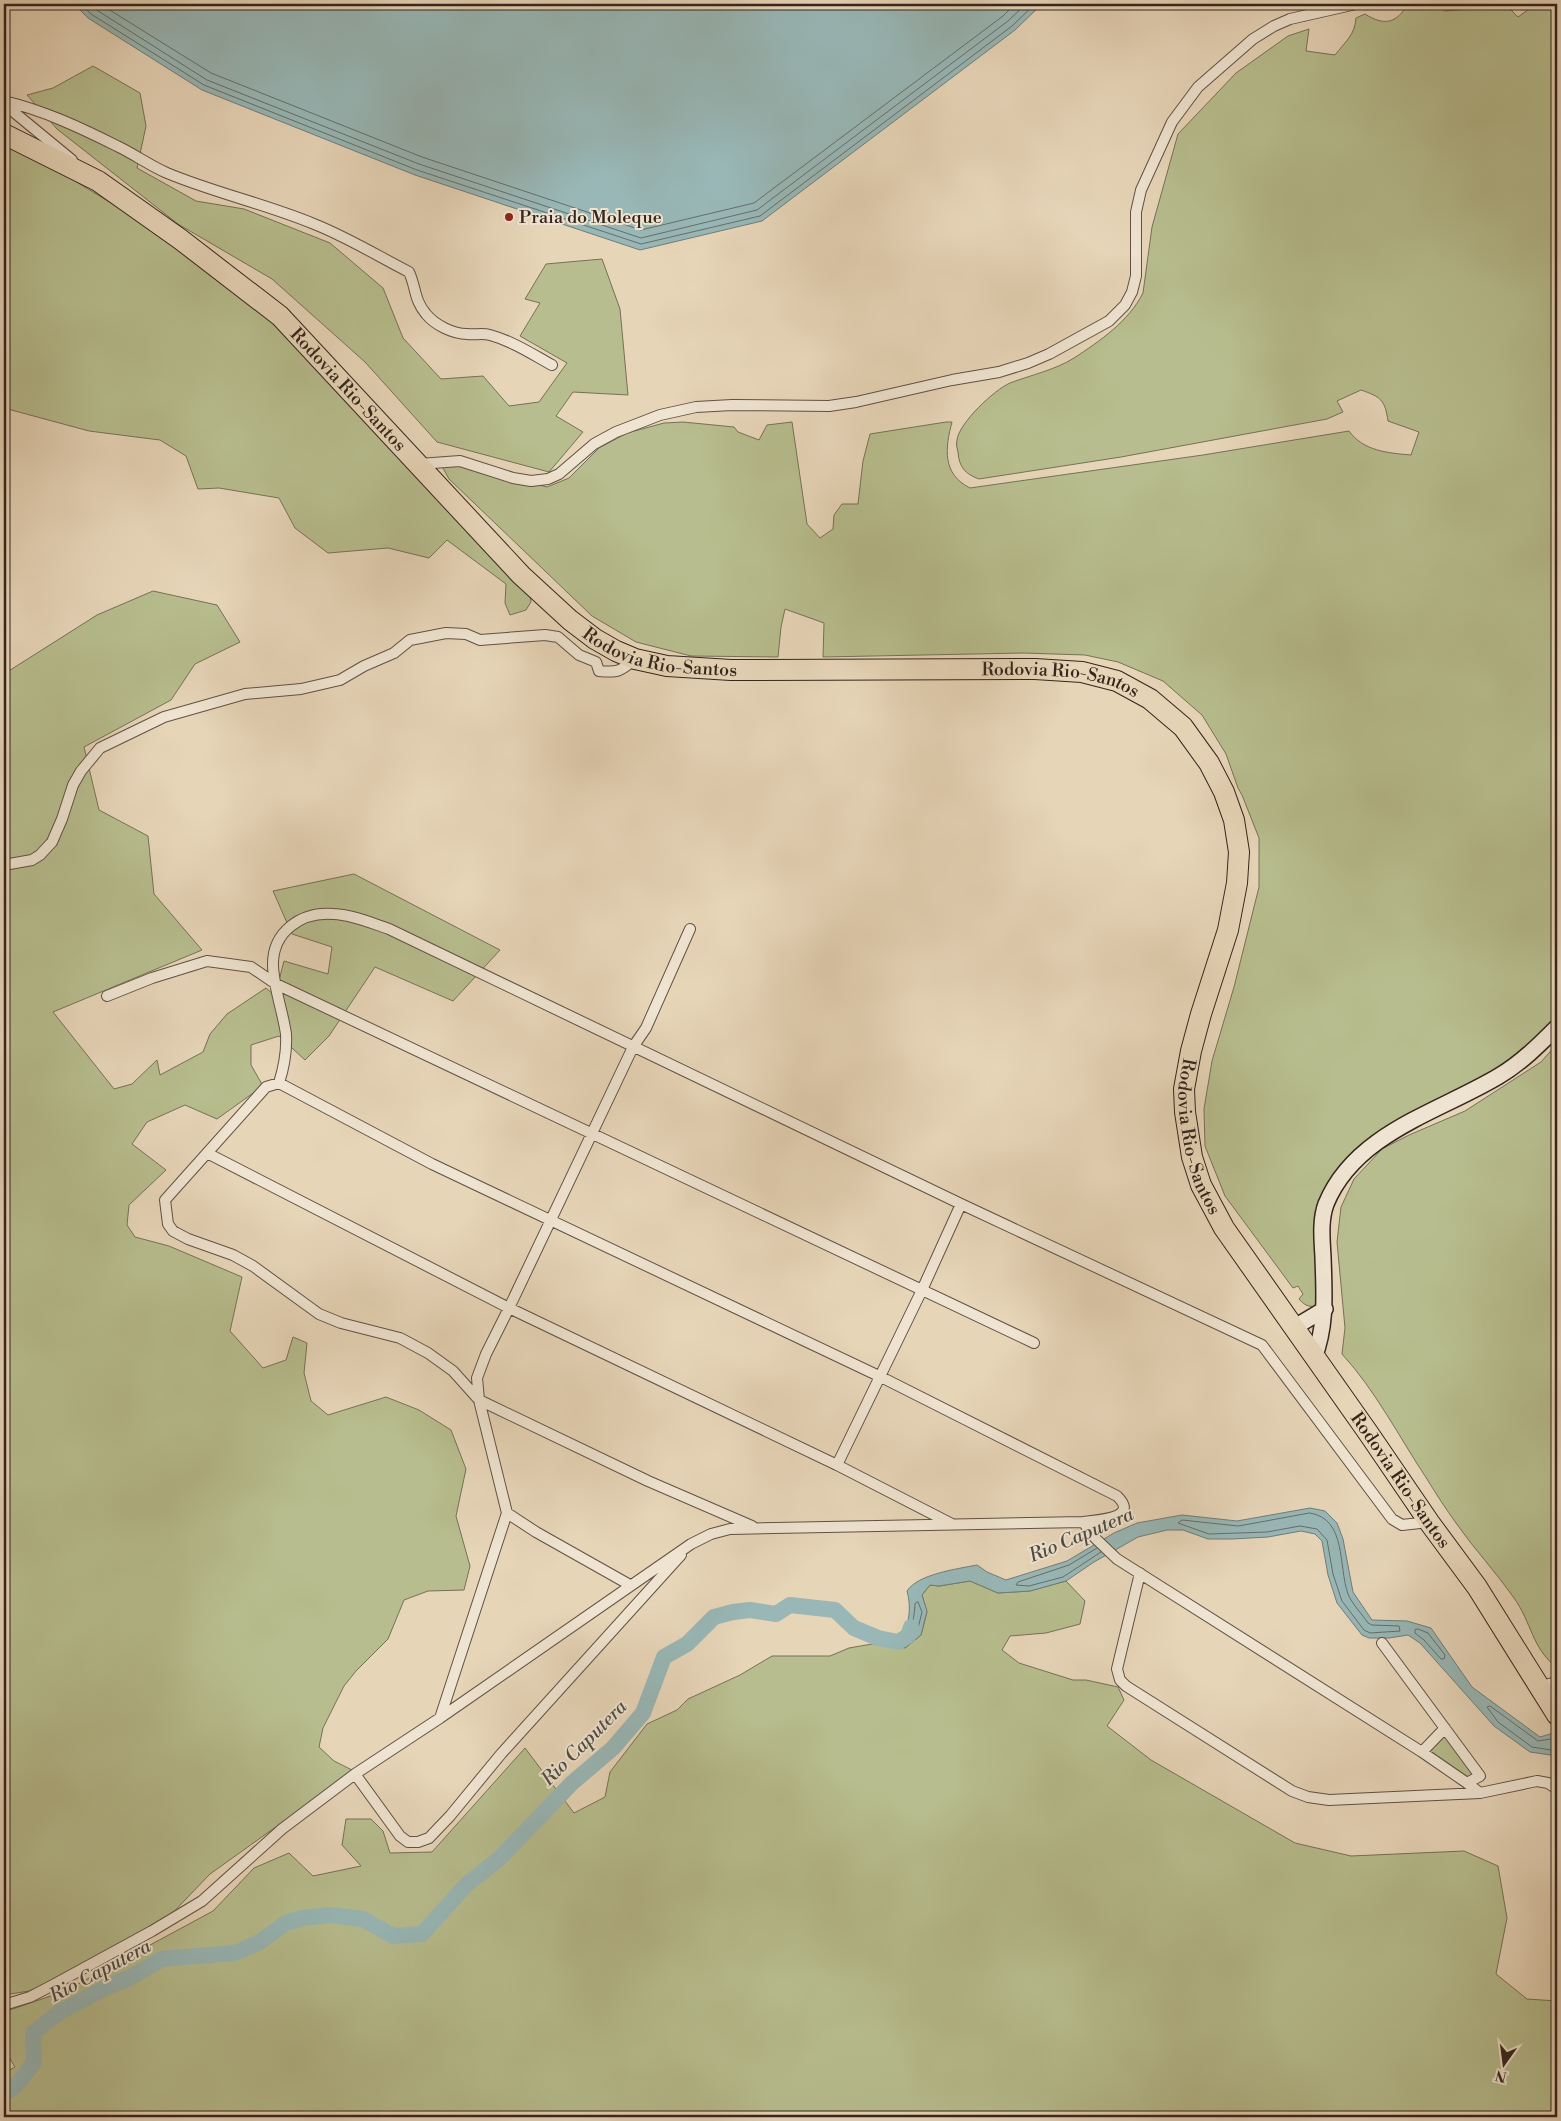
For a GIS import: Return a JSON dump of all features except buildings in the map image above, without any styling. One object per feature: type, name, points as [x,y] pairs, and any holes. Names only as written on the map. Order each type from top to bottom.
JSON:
[{"type":"highway","name":"Rodovia Rio-Santos","points":[[4,134],[98,181],[180,239],[280,316],[521,575],[570,620],[595,639],[635,659],[667,666],[732,670],[1035,669],[1082,672],[1118,681],[1150,699],[1183,727],[1209,763],[1224,792],[1234,820],[1239,852],[1237,883],[1228,930],[1201,1014],[1191,1051],[1184,1090],[1185,1112],[1192,1157],[1201,1185],[1224,1228],[1295,1327],[1314,1358],[1370,1434],[1429,1522],[1549,1684],[1555,1712]]},
{"type":"street","points":[[419,464],[460,461],[513,478],[531,481],[548,479],[559,474],[594,444],[616,432],[660,415],[696,407],[732,405],[829,406],[856,402],[952,380],[999,372],[1049,354],[1109,321],[1125,305],[1132,292],[1136,276],[1136,212],[1141,190],[1172,122],[1198,87],[1253,39],[1274,26],[1290,19],[1326,9],[1356,4]]},
{"type":"street","points":[[4,102],[98,181]]},
{"type":"street","points":[[4,102],[24,106],[52,116],[118,146],[146,164],[174,176],[315,224],[409,272],[415,297],[427,315],[454,333],[490,335],[515,344],[552,365]]},
{"type":"street","points":[[564,642],[570,620]]},
{"type":"street","points":[[4,866],[32,860],[40,855],[52,842],[62,820],[73,785],[81,771],[100,748],[164,717],[245,694],[301,689],[340,680],[364,666],[394,653],[410,640],[446,633],[466,634],[480,640],[537,634],[558,637],[579,655],[596,662],[599,671],[614,673],[622,670],[635,659]]},
{"type":"street","points":[[279,1083],[284,1066],[286,1033],[276,984],[273,952],[280,937],[288,927],[299,920],[332,914],[352,917],[389,929],[960,1204],[1262,1346],[1392,1520],[1402,1524],[1429,1522]]},
{"type":"street","points":[[440,1718],[507,1513],[479,1400],[477,1378],[489,1347],[633,1047],[646,1028],[690,929]]},
{"type":"street","points":[[107,996],[152,978],[207,961],[251,967],[276,984],[1034,1343]]},
{"type":"street","points":[[1314,1358],[1321,1341],[1325,1309],[1322,1224],[1325,1206],[1336,1184],[1346,1170],[1366,1150],[1386,1137],[1500,1076],[1525,1058],[1557,1027]]},
{"type":"street","points":[[4,2005],[30,1997],[53,1985],[152,1931],[202,1901],[282,1829],[355,1774],[440,1718],[630,1585],[691,1544],[711,1534],[730,1529],[755,1528],[1084,1522],[1116,1518],[1121,1514],[1123,1508],[1122,1501],[1118,1496],[881,1377],[432,1164],[279,1083],[266,1087],[165,1200],[168,1224],[173,1230],[188,1239],[233,1255],[253,1266],[319,1314],[341,1323],[400,1338],[454,1371],[479,1400],[648,1481],[755,1528]]},
{"type":"street","points":[[207,1153],[509,1308],[837,1465],[954,1525]]},
{"type":"street","points":[[837,1465],[922,1290],[960,1204]]},
{"type":"street","points":[[1295,1327],[1325,1309]]},
{"type":"street","points":[[507,1513],[536,1532],[630,1585]]},
{"type":"street","points":[[1084,1522],[1096,1539],[1117,1559],[1422,1752],[1480,1793]]},
{"type":"street","points":[[355,1774],[400,1836],[408,1842],[418,1842],[429,1838],[450,1816],[501,1754],[691,1544]]},
{"type":"street","points":[[1140,1573],[1117,1669],[1120,1680],[1134,1691],[1292,1791],[1308,1797],[1329,1800],[1480,1793],[1538,1781],[1548,1783],[1557,1789]]},
{"type":"street","points":[[1382,1643],[1480,1776],[1467,1782]]},
{"type":"street","points":[[1422,1752],[1445,1728]]},
{"type":"green space","points":[[1408,4],[1438,4],[1438,7],[1445,11],[1469,9],[1476,4],[1512,4],[1511,10],[1518,17],[1536,4],[1557,4],[1557,1022],[1516,1063],[1401,1124],[1322,1197],[1320,1306],[1311,1306],[1304,1304],[1299,1299],[1303,1294],[1298,1286],[1293,1288],[1225,1196],[1205,1146],[1204,1109],[1212,1061],[1234,987],[1259,887],[1259,838],[1226,754],[1202,715],[1163,681],[1118,662],[1085,655],[1023,653],[823,657],[824,623],[785,609],[778,657],[691,656],[636,642],[592,616],[449,479],[443,468],[450,463],[547,487],[569,478],[599,448],[627,433],[664,423],[683,422],[734,427],[738,432],[759,440],[767,425],[792,422],[807,524],[820,538],[833,529],[834,515],[842,504],[858,504],[863,461],[870,434],[946,422],[952,422],[947,451],[950,468],[961,482],[970,488],[1203,455],[1349,431],[1361,443],[1369,447],[1385,452],[1411,455],[1419,432],[1388,421],[1381,400],[1361,390],[1337,401],[1343,412],[1327,419],[1121,457],[979,479],[970,475],[961,466],[957,443],[959,433],[970,416],[995,392],[1010,383],[1051,369],[1074,358],[1113,330],[1130,313],[1143,293],[1152,227],[1178,134],[1236,73],[1288,36],[1309,29],[1306,51],[1335,55],[1352,34],[1356,18],[1365,14],[1378,20],[1389,21],[1399,16]]},
{"type":"green space","points":[[93,66],[140,93],[146,126],[137,168],[196,201],[244,209],[330,243],[383,288],[403,338],[441,379],[483,376],[509,406],[539,402],[567,363],[520,336],[540,303],[525,299],[546,264],[602,259],[620,309],[628,395],[573,392],[556,416],[583,432],[549,472],[437,442],[365,362],[272,279],[178,224],[57,129],[27,95],[53,88]]},
{"type":"green space","points":[[4,144],[65,175],[121,209],[195,260],[272,319],[529,587],[531,602],[526,610],[510,615],[505,603],[506,584],[447,540],[429,558],[388,548],[328,553],[295,528],[279,498],[219,488],[198,489],[186,456],[160,440],[89,431],[4,408]]},
{"type":"green space","points":[[153,591],[217,605],[240,642],[195,664],[171,700],[84,747],[99,810],[148,836],[154,894],[202,950],[53,1012],[114,1089],[132,1084],[157,1060],[160,1075],[203,1052],[210,1034],[227,1014],[266,988],[275,996],[284,961],[328,974],[332,947],[292,934],[273,891],[354,874],[500,950],[453,1001],[375,967],[329,1036],[305,1060],[279,1036],[251,1045],[251,1065],[263,1086],[217,1119],[185,1105],[147,1122],[132,1144],[166,1170],[129,1205],[127,1225],[135,1237],[169,1246],[242,1277],[230,1331],[263,1368],[286,1360],[293,1337],[307,1343],[304,1373],[311,1401],[328,1415],[386,1397],[419,1410],[451,1430],[466,1469],[456,1516],[470,1566],[464,1590],[428,1591],[404,1600],[388,1639],[344,1686],[323,1728],[319,1747],[334,1761],[354,1771],[210,1874],[162,1924],[56,1980],[29,1991],[4,1995],[4,674],[97,615]]},
{"type":"green space","points":[[1557,1044],[1557,1668],[1542,1652],[1514,1598],[1452,1518],[1366,1383],[1342,1354],[1345,1328],[1337,1242],[1341,1207],[1354,1179],[1382,1149],[1465,1111],[1541,1062]]},
{"type":"green space","points":[[970,1581],[998,1593],[1030,1591],[1066,1581],[1085,1601],[1080,1624],[1046,1633],[1010,1636],[1002,1650],[1019,1663],[1073,1680],[1086,1680],[1118,1687],[1124,1700],[1107,1726],[1151,1760],[1295,1843],[1351,1856],[1464,1851],[1498,1866],[1507,1918],[1496,1974],[1527,1999],[1557,2001],[1557,2117],[4,2117],[4,2073],[15,2067],[4,2049],[4,2012],[65,1991],[213,1911],[254,1868],[289,1853],[313,1876],[361,1866],[342,1845],[346,1819],[371,1819],[383,1831],[390,1853],[432,1852],[525,1748],[574,1813],[605,1797],[610,1772],[647,1724],[677,1710],[688,1699],[740,1675],[772,1656],[830,1656],[849,1648],[878,1643],[905,1648],[921,1635],[927,1612],[922,1595],[930,1585],[939,1586]]},
{"type":"green space","points":[[1444,1731],[1477,1775],[1467,1781],[1426,1751]]},
{"type":"water","points":[[74,4],[1042,4],[1015,30],[762,221],[640,250],[415,175],[202,90],[88,18]]},
{"type":"water","points":[[1310,1508],[1325,1511],[1337,1523],[1343,1539],[1353,1592],[1372,1620],[1407,1621],[1431,1628],[1472,1687],[1540,1737],[1557,1732],[1557,1756],[1530,1752],[1494,1726],[1420,1643],[1408,1635],[1389,1638],[1369,1638],[1362,1635],[1337,1603],[1328,1575],[1322,1541],[1315,1534],[1301,1531],[1268,1537],[1208,1539],[1183,1530],[1167,1530],[1138,1537],[1094,1562],[1066,1581],[1030,1591],[998,1593],[970,1581],[939,1586],[930,1585],[922,1595],[927,1611],[921,1635],[905,1648],[898,1642],[905,1631],[909,1618],[907,1591],[912,1585],[929,1576],[977,1565],[987,1572],[1006,1580],[1067,1561],[1114,1533],[1137,1523],[1182,1515],[1237,1521]]},
{"type":"waterway","name":"Rio Caputera","points":[[4,2093],[15,2087],[34,2062],[33,2033],[60,2012],[107,1987],[129,1978],[162,1959],[235,1953],[258,1943],[286,1923],[302,1918],[330,1915],[363,1919],[393,1936],[422,1934],[466,1885],[499,1859],[572,1783],[613,1748],[643,1713],[664,1657],[687,1644],[714,1617],[750,1610],[776,1614],[790,1605],[835,1610],[854,1628],[878,1638],[898,1642],[908,1636],[911,1627]]},
{"type":"place","name":"Praia do Moleque","points":[[509,217]]}]
